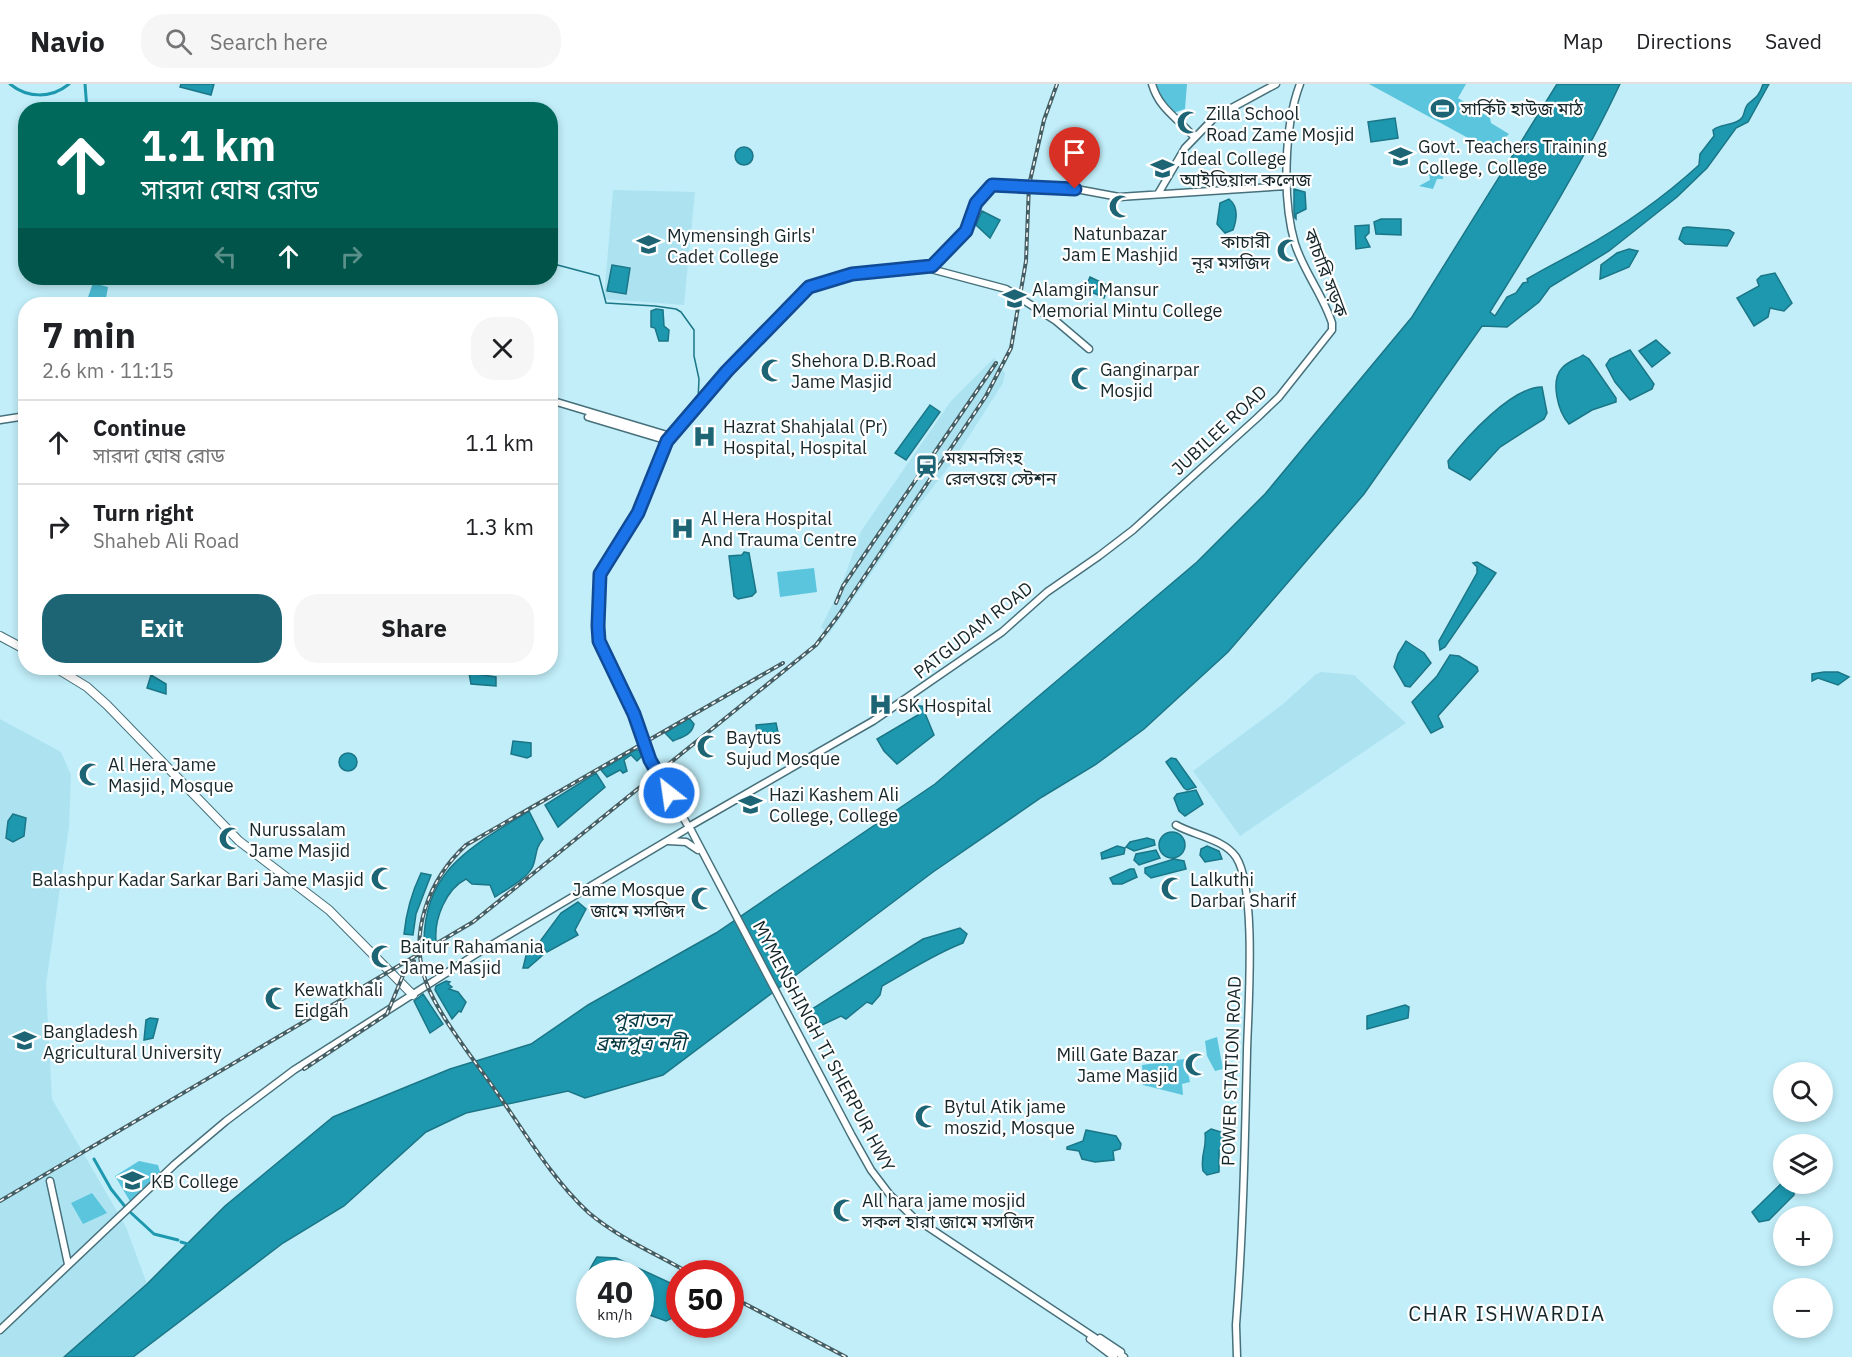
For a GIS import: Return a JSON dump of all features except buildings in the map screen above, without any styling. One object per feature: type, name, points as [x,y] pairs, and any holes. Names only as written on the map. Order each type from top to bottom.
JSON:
[{"type":"highway","points":[[0,636],[18,646]]},
{"type":"highway","points":[[67,675],[87,687],[107,705],[239,841],[328,910],[413,995]]},
{"type":"main road","points":[[1152,84],[1163,110],[1181,123],[1194,137]]},
{"type":"main road","points":[[1158,194],[1194,137],[1215,117],[1276,84]]},
{"type":"main road","name":"কাচারি সড়ক","points":[[1300,84],[1287,134],[1287,186],[1295,243],[1328,312],[1332,330]]},
{"type":"main road","points":[[927,268],[952,247],[966,231],[976,203],[992,185],[1060,186],[1119,197],[1287,186]]},
{"type":"main road","points":[[717,882],[648,756],[634,714],[599,641],[600,574],[638,513],[667,438],[742,356],[812,285],[852,274],[927,268],[1006,289],[1056,321],[1089,349]]},
{"type":"main road","name":"JUBILEE ROAD","points":[[1117,542],[1279,397],[1332,330]]},
{"type":"main road","points":[[558,405],[667,438]]},
{"type":"main road","points":[[0,418],[18,415]]},
{"type":"main road","name":"PATGUDAM ROAD","points":[[0,1330],[68,1264],[226,1121],[294,1070],[472,956],[661,842],[689,829],[750,791],[873,721],[1002,632],[1047,592],[1117,542]]},
{"type":"main road","name":"POWER STATION ROAD","points":[[1176,825],[1223,846],[1235,856],[1243,876],[1246,896],[1250,950],[1247,1108],[1236,1325],[1238,1357]]},
{"type":"main road","points":[[689,829],[698,850],[717,882]]},
{"type":"main road","points":[[661,842],[682,841],[698,850]]},
{"type":"main road","name":"MYMENSHINGH TI SHERPUR HWY","points":[[717,882],[871,1170],[905,1210],[937,1235],[1090,1337]]},
{"type":"main road","points":[[50,1181],[68,1264]]},
{"type":"main road","points":[[1090,1337],[1116,1357]]},
{"type":"main road","points":[[1090,1337],[1111,1343],[1124,1357]]},
{"type":"shaded area","points":[[1153,84],[1187,84],[1185,109],[1173,113],[1163,108]]},
{"type":"shaded area","name":"সার্কিট হাউজ মাঠ","points":[[1369,84],[1466,84],[1458,98],[1490,118],[1491,123],[1509,134],[1492,151]]},
{"type":"shaded area","points":[[1444,169],[1443,179],[1437,179],[1433,189],[1419,186],[1430,180],[1429,172]]},
{"type":"shaded area","name":"Mymensingh Girls' Cadet College","points":[[613,190],[695,192],[684,305],[604,299]]},
{"type":"shaded area","points":[[92,285],[108,287],[106,297],[88,297]]},
{"type":"shaded area","points":[[994,358],[1005,373],[1003,383],[954,460],[919,505],[829,634],[821,627],[840,589],[861,531],[951,401]]},
{"type":"shaded area","points":[[814,568],[817,592],[780,597],[777,572]]},
{"type":"shaded area","points":[[1321,672],[1354,675],[1406,723],[1240,836],[1193,771],[1283,704]]},
{"type":"shaded area","name":"Bangladesh Agricultural University","points":[[0,719],[61,752],[71,775],[69,827],[46,984],[52,1099],[126,1227],[147,1284],[64,1357],[0,1357]]},
{"type":"shaded area","points":[[1217,1037],[1223,1069],[1215,1071],[1207,1056],[1205,1041]]},
{"type":"shaded area","points":[[1185,1059],[1190,1082],[1182,1084],[1183,1095],[1143,1085],[1142,1065]]},
{"type":"shaded area","points":[[139,1161],[158,1165],[161,1175],[131,1203],[115,1176]]},
{"type":"shaded area","points":[[92,1193],[107,1213],[83,1224],[71,1203]]},
{"type":"water","points":[[181,84],[214,84],[211,95],[180,87]]},
{"type":"water","name":"পুরাতন ব্রহ্মপুত্র নদী","points":[[1557,84],[1620,84],[1575,171],[1490,312],[1495,316],[1507,297],[1516,293],[1523,283],[1528,282],[1527,279],[1612,231],[1657,200],[1685,177],[1699,165],[1700,154],[1714,136],[1713,130],[1739,120],[1747,105],[1758,95],[1763,84],[1769,84],[1748,122],[1736,128],[1707,168],[1677,197],[1609,251],[1550,287],[1539,302],[1507,327],[1482,326],[1364,494],[1228,652],[1144,729],[1095,765],[1042,797],[933,872],[663,1075],[585,1098],[568,1091],[466,1113],[426,1132],[344,1206],[283,1243],[133,1357],[64,1357],[147,1284],[225,1206],[333,1117],[450,1069],[531,1044],[588,1005],[716,933],[935,784],[1197,562],[1265,494],[1412,317]]},
{"type":"water","points":[[1395,118],[1398,138],[1371,142],[1368,122]]},
{"type":"water","points":[[740,147],[748,147],[753,152],[751,163],[740,165],[735,160],[735,152]]},
{"type":"water","points":[[1294,189],[1305,192],[1306,209],[1296,214],[1296,219],[1294,217]]},
{"type":"water","points":[[1229,199],[1236,209],[1236,217],[1233,230],[1225,233],[1217,224],[1220,203]]},
{"type":"water","points":[[982,211],[1000,220],[990,238],[976,225]]},
{"type":"water","points":[[1381,219],[1401,219],[1401,235],[1376,234],[1374,222]]},
{"type":"water","points":[[1369,225],[1369,233],[1365,237],[1370,247],[1356,249],[1355,226]]},
{"type":"water","points":[[1683,228],[1729,230],[1734,233],[1727,246],[1685,244],[1679,239]]},
{"type":"water","points":[[1629,249],[1638,251],[1629,267],[1600,279],[1601,265],[1617,253]]},
{"type":"water","points":[[612,265],[630,268],[626,294],[607,291]]},
{"type":"water","points":[[1775,273],[1792,303],[1784,311],[1770,308],[1768,317],[1754,326],[1737,298],[1759,286],[1757,280],[1761,276]]},
{"type":"water","points":[[1090,277],[1109,286],[1104,298],[1085,289]]},
{"type":"water","points":[[663,310],[664,326],[669,330],[668,341],[659,341],[655,328],[651,327],[651,311]]},
{"type":"water","points":[[1656,340],[1670,353],[1652,367],[1639,351]]},
{"type":"water","points":[[1630,350],[1654,384],[1652,389],[1630,400],[1615,382],[1606,365],[1610,359]]},
{"type":"water","points":[[1583,355],[1589,359],[1616,398],[1616,402],[1592,410],[1569,424],[1559,404],[1556,381],[1564,366]]},
{"type":"water","points":[[1542,387],[1547,413],[1544,419],[1500,447],[1470,480],[1449,468],[1448,461],[1490,415],[1517,395]]},
{"type":"water","points":[[930,405],[940,412],[906,460],[895,453]]},
{"type":"water","points":[[744,552],[749,553],[756,592],[752,596],[738,599],[734,596],[729,556],[742,555]]},
{"type":"water","points":[[1477,562],[1496,573],[1445,647],[1440,650],[1439,641],[1477,573],[1477,567],[1473,563]]},
{"type":"water","points":[[1406,641],[1424,653],[1431,663],[1410,687],[1405,686],[1394,667],[1398,654]]},
{"type":"water","points":[[1450,655],[1459,656],[1477,667],[1478,671],[1438,716],[1443,727],[1431,733],[1412,702],[1437,676]]},
{"type":"water","points":[[1838,672],[1849,677],[1838,685],[1818,678],[1812,681],[1812,674]]},
{"type":"water","points":[[151,675],[166,684],[166,694],[147,688]]},
{"type":"water","points":[[469,675],[496,677],[496,686],[471,684]]},
{"type":"water","points":[[918,706],[922,706],[934,735],[897,764],[884,751],[877,739],[918,715]]},
{"type":"water","points":[[689,718],[694,724],[686,735],[673,741],[665,733]]},
{"type":"water","points":[[776,723],[780,742],[758,745],[756,725]]},
{"type":"water","points":[[513,741],[531,743],[531,756],[527,758],[511,754]]},
{"type":"water","points":[[635,750],[639,750],[642,756],[637,761],[631,755],[624,760],[627,771],[623,773],[620,770],[607,777],[601,770]]},
{"type":"water","points":[[344,753],[352,753],[357,758],[355,769],[344,771],[339,766],[339,758]]},
{"type":"water","points":[[1171,758],[1176,759],[1196,787],[1187,790],[1184,788],[1166,762]]},
{"type":"water","points":[[596,773],[605,787],[558,827],[545,805]]},
{"type":"water","points":[[1196,790],[1203,804],[1185,816],[1179,811],[1174,798],[1177,794]]},
{"type":"water","points":[[529,811],[543,839],[530,871],[495,897],[490,885],[472,884],[466,879],[447,897],[439,914],[436,941],[432,945],[424,945],[426,919],[432,897],[442,878],[471,849]]},
{"type":"water","points":[[13,814],[26,818],[24,836],[13,842],[6,838],[8,821]]},
{"type":"water","points":[[1172,832],[1181,836],[1185,845],[1181,854],[1172,858],[1163,854],[1159,845],[1163,836]]},
{"type":"water","points":[[1147,838],[1154,840],[1155,845],[1134,851],[1126,847],[1130,842]]},
{"type":"water","points":[[1117,846],[1125,848],[1124,854],[1102,859],[1101,853]]},
{"type":"water","points":[[1207,846],[1219,851],[1222,859],[1205,862],[1200,855],[1201,849]]},
{"type":"water","points":[[1156,850],[1160,858],[1139,865],[1134,860],[1136,854]]},
{"type":"water","points":[[1174,859],[1184,861],[1186,869],[1151,878],[1145,873],[1145,868]]},
{"type":"water","points":[[1134,869],[1137,877],[1122,884],[1113,884],[1110,878]]},
{"type":"water","points":[[421,873],[431,875],[416,914],[413,935],[404,934],[410,903]]},
{"type":"water","points":[[578,902],[586,909],[575,930],[578,935],[547,952],[540,944],[541,940],[561,913]]},
{"type":"water","points":[[960,928],[967,934],[963,943],[932,957],[882,986],[880,995],[872,1004],[867,1002],[846,1019],[841,1016],[820,1026],[812,1009],[923,939]]},
{"type":"water","points":[[538,946],[543,949],[543,955],[528,968],[523,968],[526,956]]},
{"type":"water","points":[[446,981],[450,982],[448,984],[452,987],[449,989],[458,992],[466,1002],[461,1012],[459,1011],[452,1019],[435,990],[436,986]]},
{"type":"water","points":[[423,994],[443,1024],[430,1033],[414,1001]]},
{"type":"water","points":[[1405,1005],[1409,1007],[1408,1018],[1367,1029],[1367,1016]]},
{"type":"water","points":[[158,1019],[153,1038],[144,1040],[146,1020]]},
{"type":"water","points":[[1211,1129],[1221,1132],[1224,1139],[1219,1151],[1219,1172],[1207,1175],[1203,1171],[1202,1160],[1205,1133]]},
{"type":"water","points":[[1086,1130],[1116,1136],[1121,1144],[1120,1149],[1113,1151],[1114,1160],[1095,1162],[1082,1159],[1079,1151],[1067,1149],[1083,1141]]},
{"type":"water","points":[[1773,1192],[1773,1194],[1794,1194],[1783,1206],[1773,1206],[1773,1216],[1769,1220],[1759,1222],[1752,1212]]},
{"type":"water","points":[[597,1257],[620,1260],[595,1260]]},
{"type":"water","points":[[654,1275],[666,1281],[666,1321],[654,1317]]},
{"type":"waterway","points":[[10,84],[24,92],[39,95],[55,92],[69,84]]},
{"type":"waterway","points":[[85,84],[86,102]]},
{"type":"waterway","points":[[558,265],[599,276],[606,303],[655,306],[681,312],[694,330],[694,356],[699,379],[698,400]]},
{"type":"waterway","points":[[94,1159],[111,1189],[127,1209]]},
{"type":"waterway","points":[[129,1211],[154,1234],[178,1240]]},
{"type":"waterway","points":[[181,1242],[191,1245]]},
{"type":"railway","points":[[0,1201],[473,922],[816,645],[838,616],[986,396],[1011,348],[1026,261],[1029,185],[1044,120],[1057,84]]},
{"type":"railway","points":[[836,603],[843,586],[996,363]]},
{"type":"railway","points":[[666,1260],[626,1238],[589,1213],[553,1173],[440,1010],[426,982],[421,963],[419,945],[421,926],[432,890],[453,859],[466,845],[783,663]]},
{"type":"railway","points":[[304,1069],[387,1014],[404,973],[414,961]]},
{"type":"railway","points":[[744,1303],[846,1357]]},
{"type":"place","name":"সার্কিট হাউজ মাঠ","points":[[1443,108]]},
{"type":"place","name":"Zilla School Road Zame Mosjid","points":[[1188,123]]},
{"type":"place","name":"Govt. Teachers Training College, College","points":[[1400,156]]},
{"type":"place","name":"Ideal College আইডিয়াল কলেজ","points":[[1162,168]]},
{"type":"place","name":"Natunbazar Jam E Mashjid","points":[[1120,207]]},
{"type":"place","name":"Mymensingh Girls' Cadet College","points":[[649,245]]},
{"type":"place","name":"কাচারী নূর মসজিদ","points":[[1288,251]]},
{"type":"place","name":"Alamgir Mansur Memorial Mintu College","points":[[1014,299]]},
{"type":"place","name":"Shehora D.B.Road Jame Masjid","points":[[773,370]]},
{"type":"place","name":"Ganginarpar Mosjid","points":[[1082,379]]},
{"type":"place","name":"Hazrat Shahjalal (Pr) Hospital, Hospital","points":[[705,436]]},
{"type":"place","name":"ময়মনসিংহ রেলওয়ে স্টেশন","points":[[927,467]]},
{"type":"place","name":"Al Hera Hospital And Trauma Centre","points":[[683,528]]},
{"type":"place","name":"SK Hospital","points":[[880,705]]},
{"type":"place","name":"Baytus Sujud Mosque","points":[[708,747]]},
{"type":"place","name":"Al Hera Jame Masjid, Mosque","points":[[90,774]]},
{"type":"place","name":"Hazi Kashem Ali College, College","points":[[751,804]]},
{"type":"place","name":"Nurussalam Jame Masjid","points":[[231,839]]},
{"type":"place","name":"Balashpur Kadar Sarkar Bari Jame Masjid","points":[[382,879]]},
{"type":"place","name":"Lalkuthi Darbar Sharif","points":[[1172,889]]},
{"type":"place","name":"Jame Mosque জামে মসজিদ","points":[[703,899]]},
{"type":"place","name":"Baitur Rahamania Jame Masjid","points":[[382,956]]},
{"type":"place","name":"Kewatkhali Eidgah","points":[[276,999]]},
{"type":"place","name":"Bangladesh Agricultural University","points":[[25,1041]]},
{"type":"place","name":"Mill Gate Bazar Jame Masjid","points":[[1196,1064]]},
{"type":"place","name":"Bytul Atik jame moszid, Mosque","points":[[926,1116]]},
{"type":"place","name":"KB College","points":[[133,1181]]},
{"type":"place","name":"All hara jame mosjid সকল হারা জামে মসজিদ","points":[[844,1210]]},
{"type":"district","name":"CHAR ISHWARDIA","points":[[1507,1313]]},
{"type":"route","points":[[669,793],[650,760],[634,714],[599,641],[598,612],[600,574],[638,513],[667,441],[670,439],[669,436],[737,360],[812,285],[827,279],[852,274],[932,266],[966,231],[972,210],[982,194],[992,185],[1060,186],[1075,189]]}]
